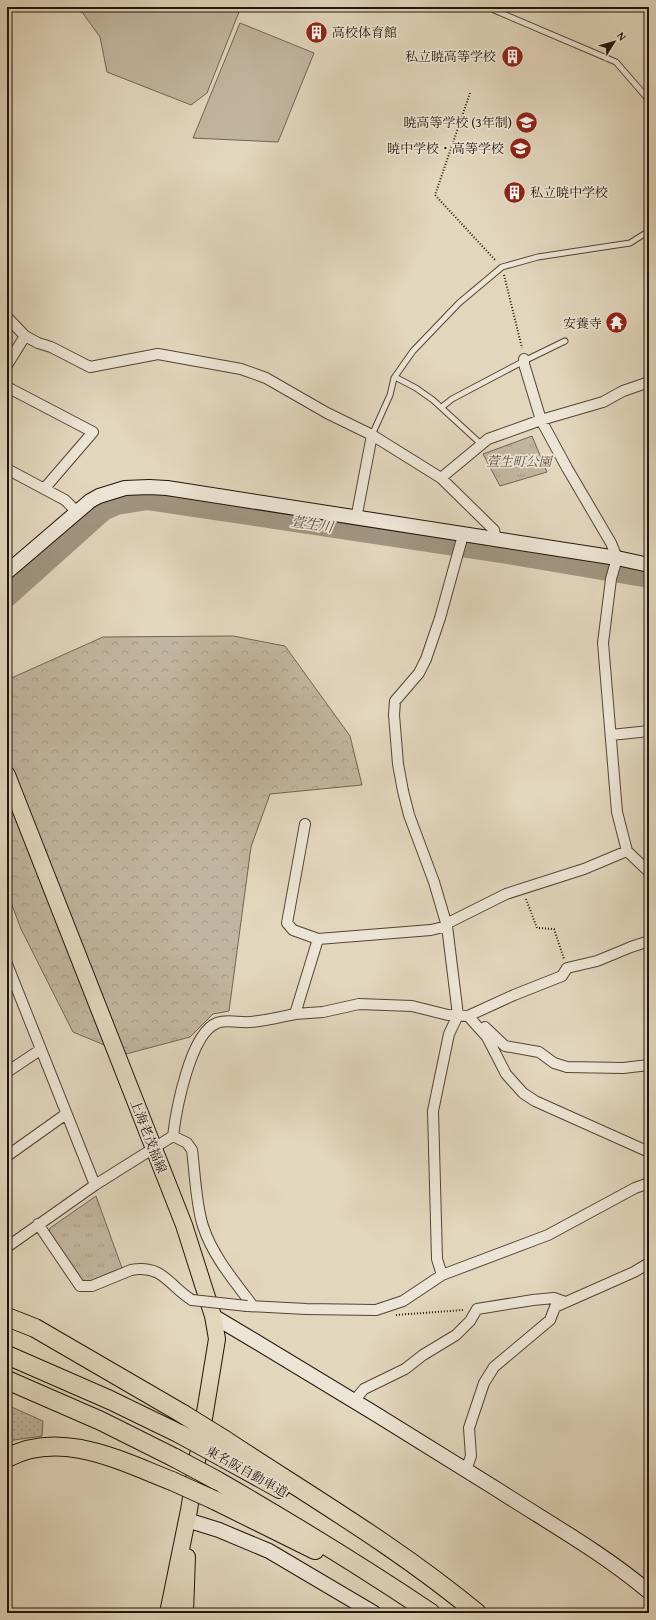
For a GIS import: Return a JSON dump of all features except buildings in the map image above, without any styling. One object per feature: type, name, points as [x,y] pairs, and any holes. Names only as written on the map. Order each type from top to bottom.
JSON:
[{"type":"highway","points":[[7,1318],[35,1328],[183,1414],[224,1449],[356,1526],[444,1585],[477,1613]]},
{"type":"highway","name":"東名阪自動車道","points":[[7,1354],[110,1400],[180,1434],[224,1449],[298,1499],[350,1531],[474,1613]]},
{"type":"highway","name":"東名阪自動車道","points":[[7,1380],[101,1421],[216,1480],[337,1551],[430,1613]]},
{"type":"highway","points":[[7,1458],[33,1449],[56,1446],[79,1448],[116,1459],[172,1481],[214,1500],[337,1562],[430,1613]]},
{"type":"main road","name":"上海老茂福線","points":[[7,775],[184,1225],[213,1316],[217,1339],[188,1517],[168,1613]]},
{"type":"main road","name":"上海老茂福線","points":[[185,1613],[188,1517]]},
{"type":"street","points":[[7,317],[25,336],[38,343],[51,347],[90,367],[158,354],[241,369],[266,378],[327,413],[372,435],[442,478],[494,530],[496,540]]},
{"type":"street","points":[[7,365],[25,336]]},
{"type":"street","points":[[524,360],[541,420],[611,543],[616,561],[611,579],[603,643],[617,812],[628,851],[649,872]]},
{"type":"street","points":[[442,478],[488,439],[541,420],[603,402],[623,391],[649,382]]},
{"type":"street","points":[[7,387],[92,432],[44,489]]},
{"type":"street","points":[[356,519],[372,435]]},
{"type":"street","points":[[7,469],[65,500],[76,512]]},
{"type":"street","points":[[7,572],[90,501],[99,496],[125,488],[149,487],[356,519],[462,539],[496,540],[616,561],[649,565]]},
{"type":"street","points":[[442,1275],[437,1259],[433,1111],[449,1034],[458,1015],[446,925],[434,882],[403,791],[398,764],[394,715],[395,701],[419,673],[426,659],[440,618],[462,539]]},
{"type":"street","points":[[611,735],[649,731]]},
{"type":"street","points":[[305,824],[287,923],[293,930],[318,939],[425,930],[446,925],[506,894],[584,869],[628,851]]},
{"type":"street","points":[[295,1014],[318,939]]},
{"type":"street","points":[[468,1016],[514,995],[562,976],[566,968],[597,961],[649,941]]},
{"type":"street","points":[[7,964],[11,986],[40,1050],[95,1185]]},
{"type":"street","points":[[173,1136],[175,1115],[184,1078],[200,1040],[211,1026],[222,1021],[250,1022],[295,1014],[323,1012],[359,1004],[412,1006],[468,1016],[482,1024],[505,1046],[539,1052],[554,1063],[562,1066],[599,1068],[649,1065]]},
{"type":"street","points":[[468,1016],[487,1037],[506,1074],[523,1093],[542,1104],[649,1152]]},
{"type":"street","points":[[7,1072],[40,1050]]},
{"type":"street","points":[[7,1156],[66,1114]]},
{"type":"street","points":[[7,1246],[95,1185],[173,1136]]},
{"type":"street","points":[[173,1136],[187,1143],[192,1150],[200,1216],[208,1238],[250,1306]]},
{"type":"street","points":[[38,1224],[80,1286],[92,1286],[131,1270],[145,1270],[163,1275],[182,1294],[192,1300],[250,1306],[306,1309],[376,1310],[403,1302],[442,1275],[548,1235],[635,1188],[649,1183]]},
{"type":"street","points":[[466,1470],[471,1456],[469,1428],[484,1384],[491,1372],[500,1362],[550,1320],[555,1308],[565,1302],[634,1272],[649,1263]]},
{"type":"street","points":[[354,1401],[364,1389],[405,1369],[423,1355],[456,1335],[470,1321],[476,1309],[554,1298],[565,1302]]},
{"type":"street","points":[[213,1316],[466,1470],[582,1544],[631,1577],[649,1592]]},
{"type":"street","points":[[188,1517],[269,1551],[374,1613]]},
{"type":"lane","points":[[494,10],[616,62],[648,99],[649,103]]},
{"type":"lane","points":[[372,435],[390,396],[395,377],[413,351],[430,331],[459,303],[502,267],[538,257],[630,243],[649,231]]},
{"type":"lane","points":[[442,407],[452,399],[524,360],[565,341]]},
{"type":"lane","points":[[395,377],[416,388],[442,407],[481,444]]},
{"type":"path","points":[[470,93],[435,195],[502,267]]},
{"type":"path","points":[[507,285],[524,360]]},
{"type":"path","points":[[522,888],[537,928],[554,929],[566,968]]},
{"type":"path","points":[[381,1308],[385,1313],[392,1315],[476,1309]]},
{"type":"green space","points":[[70,7],[241,7],[207,93],[191,105],[107,72],[100,37],[82,12]]},
{"type":"green space","points":[[240,23],[314,53],[278,142],[193,138]]},
{"type":"green space","name":"萱生町公園","points":[[532,436],[547,472],[500,486],[483,454]]},
{"type":"green space","points":[[233,636],[285,646],[350,736],[362,785],[270,794],[251,847],[229,1011],[213,1014],[190,1037],[126,1054],[73,1032],[21,929],[7,892],[7,680],[103,637]]},
{"type":"green space","points":[[96,1196],[122,1268],[90,1281],[82,1280],[49,1233],[50,1228]]},
{"type":"green space","points":[[7,1405],[43,1421],[42,1436],[7,1441]]},
{"type":"waterway","name":"萱生川","points":[[7,596],[103,510],[117,504],[148,499],[502,552],[649,577]]},
{"type":"place","name":"高校体育館","points":[[316,32]]},
{"type":"place","name":"私立暁高等学校","points":[[512,56]]},
{"type":"place","name":"暁高等学校 (3年制)","points":[[527,122]]},
{"type":"place","name":"暁中学校・高等学校","points":[[520,148]]},
{"type":"place","name":"私立暁中学校","points":[[514,192]]},
{"type":"place","name":"安養寺","points":[[617,323]]}]
